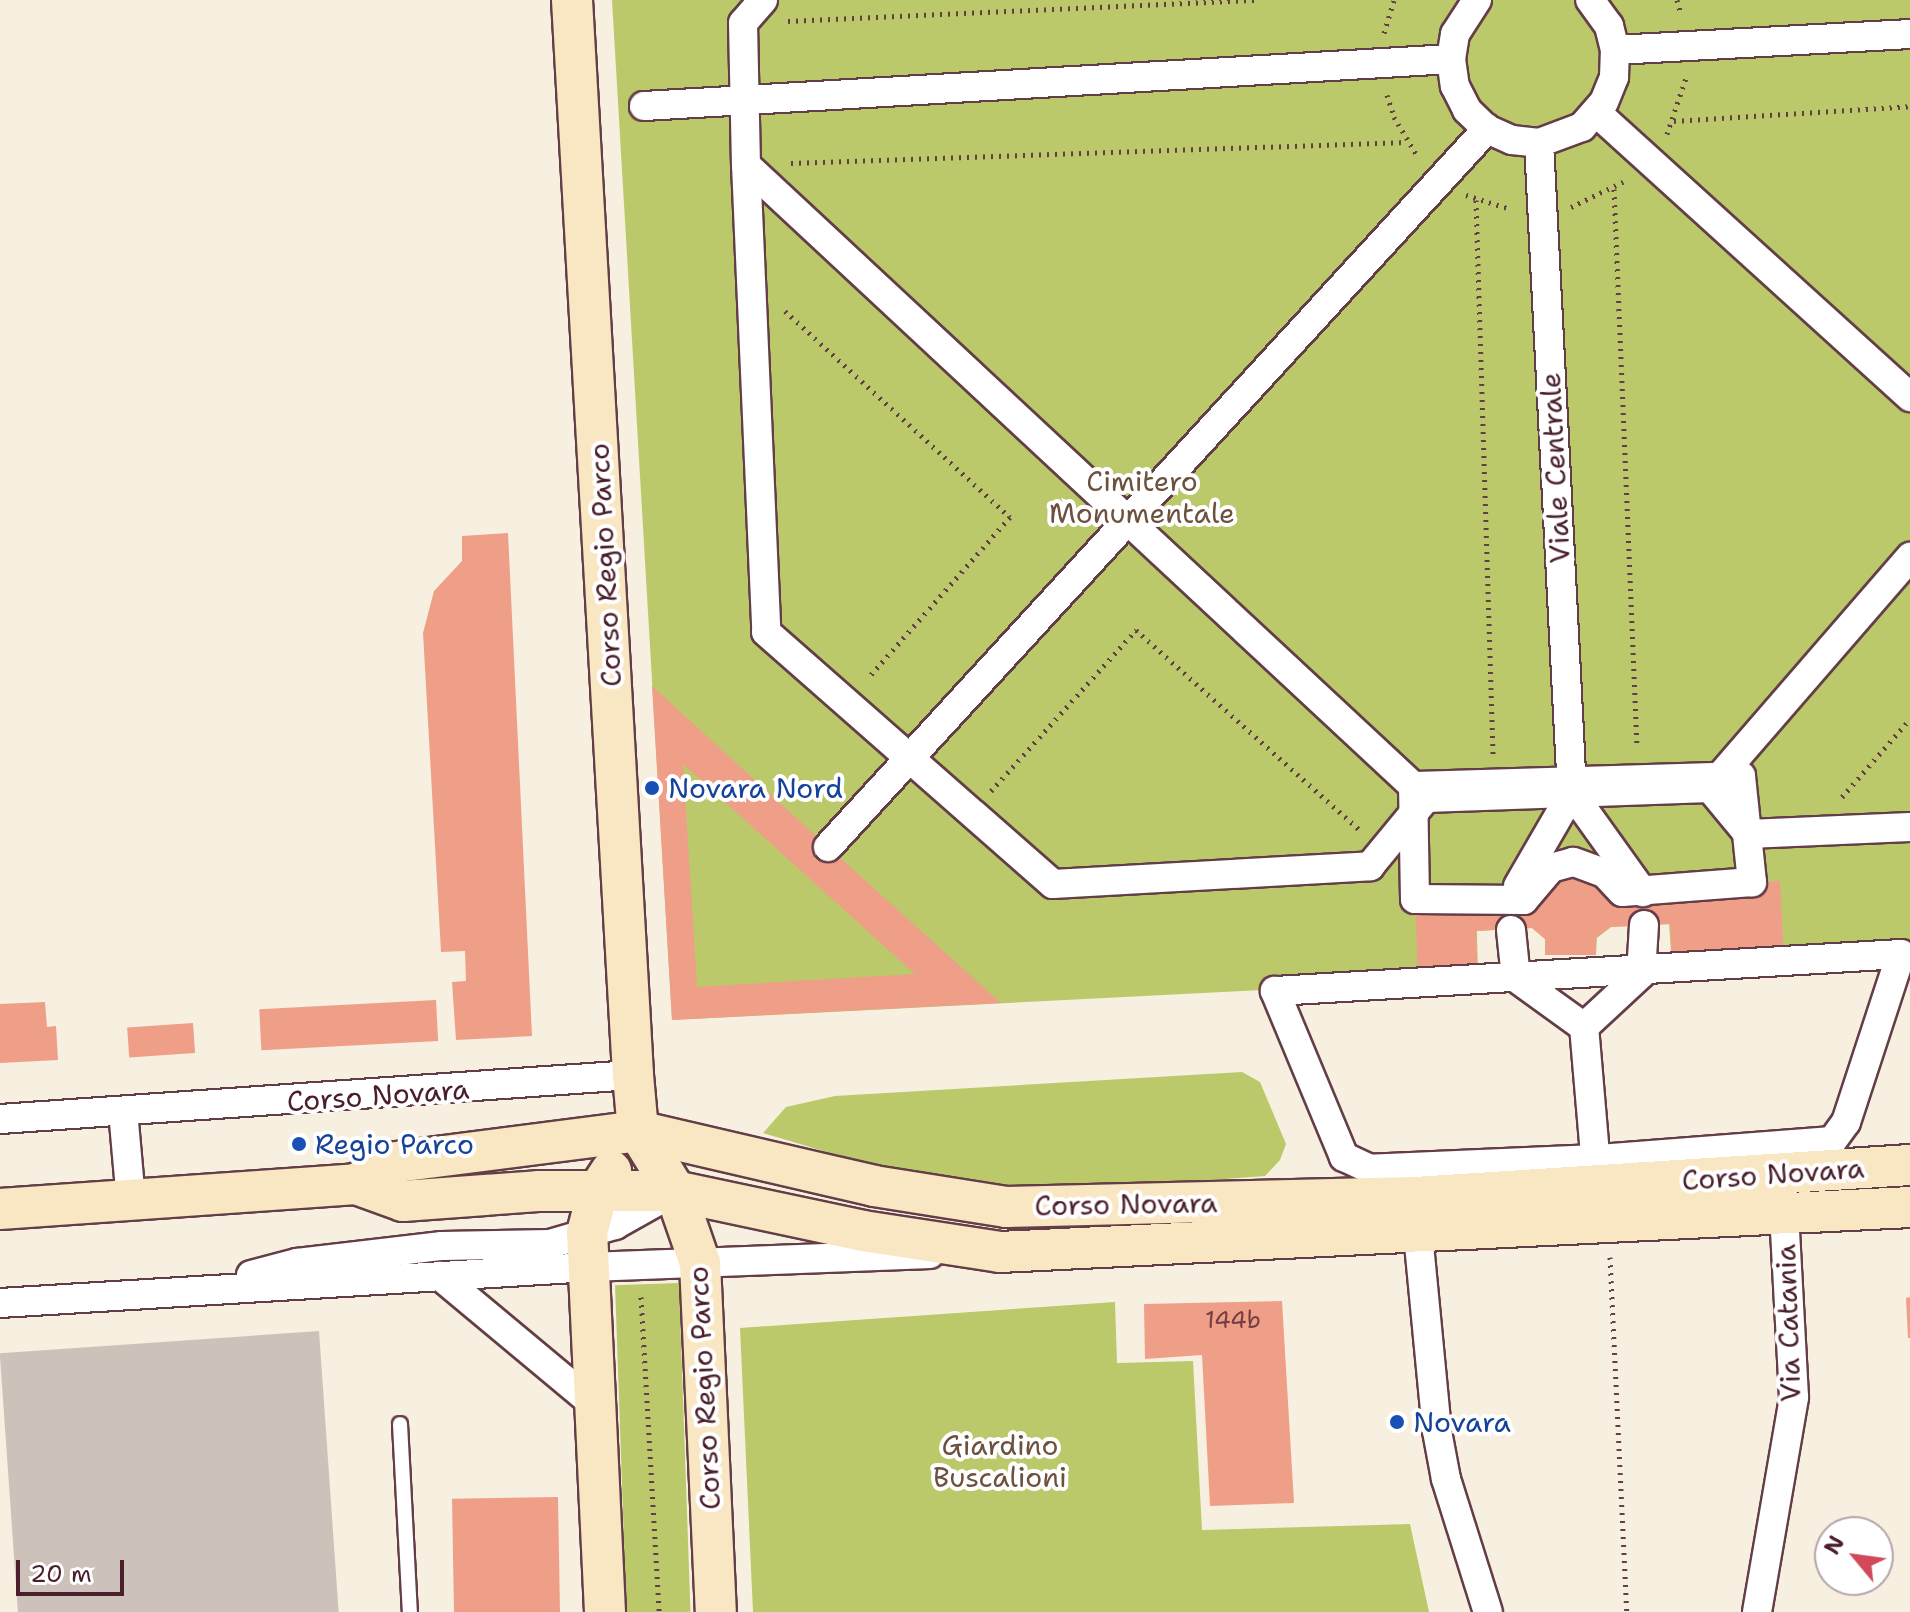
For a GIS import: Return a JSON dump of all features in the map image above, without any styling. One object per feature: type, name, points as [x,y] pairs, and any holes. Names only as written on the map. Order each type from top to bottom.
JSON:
[{"type":"main road","name":"Corso Regio Parco","points":[[572,0],[638,1131],[675,1191],[700,1263],[716,1612]]},
{"type":"main road","name":"Corso Novara","points":[[356,1184],[397,1162],[638,1131],[874,1186],[1006,1207],[1416,1216]]},
{"type":"main road","points":[[605,1612],[588,1250],[598,1191],[638,1131]]},
{"type":"main road","name":"Corso Novara","points":[[1783,1194],[1910,1165]]},
{"type":"main road","name":"Corso Novara","points":[[0,1209],[356,1184],[403,1201],[598,1191],[675,1191],[863,1231],[1000,1252],[1416,1216],[1601,1190],[1783,1194],[1910,1207]]},
{"type":"street","points":[[763,0],[742,11],[766,632],[1053,884],[1370,866],[1417,800],[1494,784],[1571,787],[1638,778],[1715,781]]},
{"type":"street","points":[[1475,1],[1455,34],[1451,59],[1455,86],[1467,110],[1487,129],[1512,140],[1539,143],[1565,136],[1597,113],[1614,77],[1615,50],[1609,26],[1590,0]]},
{"type":"street","points":[[1615,50],[1910,34]]},
{"type":"street","points":[[644,106],[1451,59]]},
{"type":"street","points":[[1597,113],[1910,397]]},
{"type":"street","points":[[828,847],[1487,129]]},
{"type":"street","name":"Viale Centrale","points":[[1539,143],[1571,787]]},
{"type":"street","points":[[746,165],[1127,522],[1417,800],[1415,899],[1524,900],[1551,868],[1573,862],[1604,873],[1622,892],[1752,882],[1748,834],[1715,781]]},
{"type":"street","points":[[1417,800],[1571,787],[1715,781],[1910,557]]},
{"type":"street","points":[[1571,787],[1643,892]]},
{"type":"street","points":[[1509,901],[1571,787]]},
{"type":"street","points":[[1748,834],[1910,827]]},
{"type":"street","points":[[1584,1027],[1641,974],[1644,925]]},
{"type":"street","points":[[1511,930],[1516,978],[1584,1027],[1601,1190]]},
{"type":"street","points":[[1901,954],[1846,1122],[1832,1141],[1601,1190],[1370,1169],[1344,1157],[1275,991],[1516,978],[1641,974],[1901,954]]},
{"type":"street","name":"Corso Novara","points":[[0,1119],[633,1075]]},
{"type":"street","points":[[123,1111],[131,1200]]},
{"type":"street","points":[[184,1292],[297,1263],[442,1246],[550,1244],[588,1250],[615,1225],[675,1191]]},
{"type":"street","name":"Via Catania","points":[[1757,1612],[1794,1397],[1783,1194]]},
{"type":"street","points":[[1416,1216],[1437,1431],[1446,1479],[1488,1612]]},
{"type":"street","name":"Corso Novara","points":[[0,1303],[440,1276],[588,1250],[639,1265],[1000,1252]]},
{"type":"street","points":[[440,1276],[595,1405]]},
{"type":"lane","points":[[400,1424],[410,1612]]},
{"type":"path","points":[[742,11],[1259,0]]},
{"type":"path","points":[[1394,0],[1382,63],[1385,91],[1407,142],[1441,179],[1476,200],[1542,211]]},
{"type":"path","points":[[1674,121],[1910,106]]},
{"type":"path","points":[[746,165],[1407,142]]},
{"type":"path","points":[[1614,189],[1638,778]]},
{"type":"path","points":[[1476,200],[1494,784]]},
{"type":"path","points":[[752,280],[1010,517],[846,702]]},
{"type":"path","points":[[972,813],[1136,630],[1383,851]]},
{"type":"path","points":[[1812,831],[1910,719]]},
{"type":"path","points":[[1601,1190],[1627,1612]]},
{"type":"path","points":[[639,1265],[659,1612]]},
{"type":"shaded area","points":[[319,1331],[339,1612],[18,1612],[0,1353]]},
{"type":"green space","name":"Cimitero Monumentale","points":[[612,0],[1910,0],[1910,952],[1672,965],[1669,924],[1611,927],[1597,938],[1596,955],[1545,939],[1532,928],[1477,931],[1478,979],[672,1020]]},
{"type":"green space","points":[[1242,1072],[1260,1082],[1286,1144],[1280,1160],[1265,1176],[1059,1191],[914,1178],[763,1133],[786,1107],[835,1096]]},
{"type":"green space","points":[[679,1283],[690,1612],[626,1612],[615,1285]]},
{"type":"green space","name":"Giardino Buscalioni","points":[[1115,1302],[1117,1363],[1193,1361],[1202,1530],[1410,1524],[1429,1612],[753,1612],[740,1328]]},
{"type":"building","points":[[508,533],[532,1036],[456,1040],[452,982],[466,981],[465,951],[441,952],[423,633],[434,591],[462,561],[462,536]]},
{"type":"building","points":[[652,686],[1001,1003],[672,1020]],"holes":[[[683,764],[915,974],[697,987]]]},
{"type":"building","points":[[1551,868],[1669,887],[1780,881],[1784,959],[1672,965],[1670,924],[1611,927],[1596,938],[1596,955],[1545,955],[1545,939],[1532,928],[1476,931],[1478,979],[1418,982],[1415,899],[1475,902]]},
{"type":"building","points":[[436,1000],[438,1041],[261,1050],[259,1009]]},
{"type":"building","points":[[45,1002],[47,1027],[56,1026],[58,1060],[0,1063],[0,1004]]},
{"type":"building","points":[[193,1023],[195,1053],[129,1058],[127,1028]]},
{"type":"building","points":[[1910,1297],[1910,1338],[1908,1338],[1906,1298]]},
{"type":"building","points":[[1282,1301],[1294,1503],[1210,1506],[1202,1355],[1145,1359],[1144,1304]]},
{"type":"building","points":[[558,1497],[560,1612],[454,1612],[452,1499]]},
{"type":"place","name":"Novara Nord","points":[[652,788]]},
{"type":"place","name":"Regio Parco","points":[[299,1144]]},
{"type":"place","name":"Novara","points":[[1397,1422]]}]
